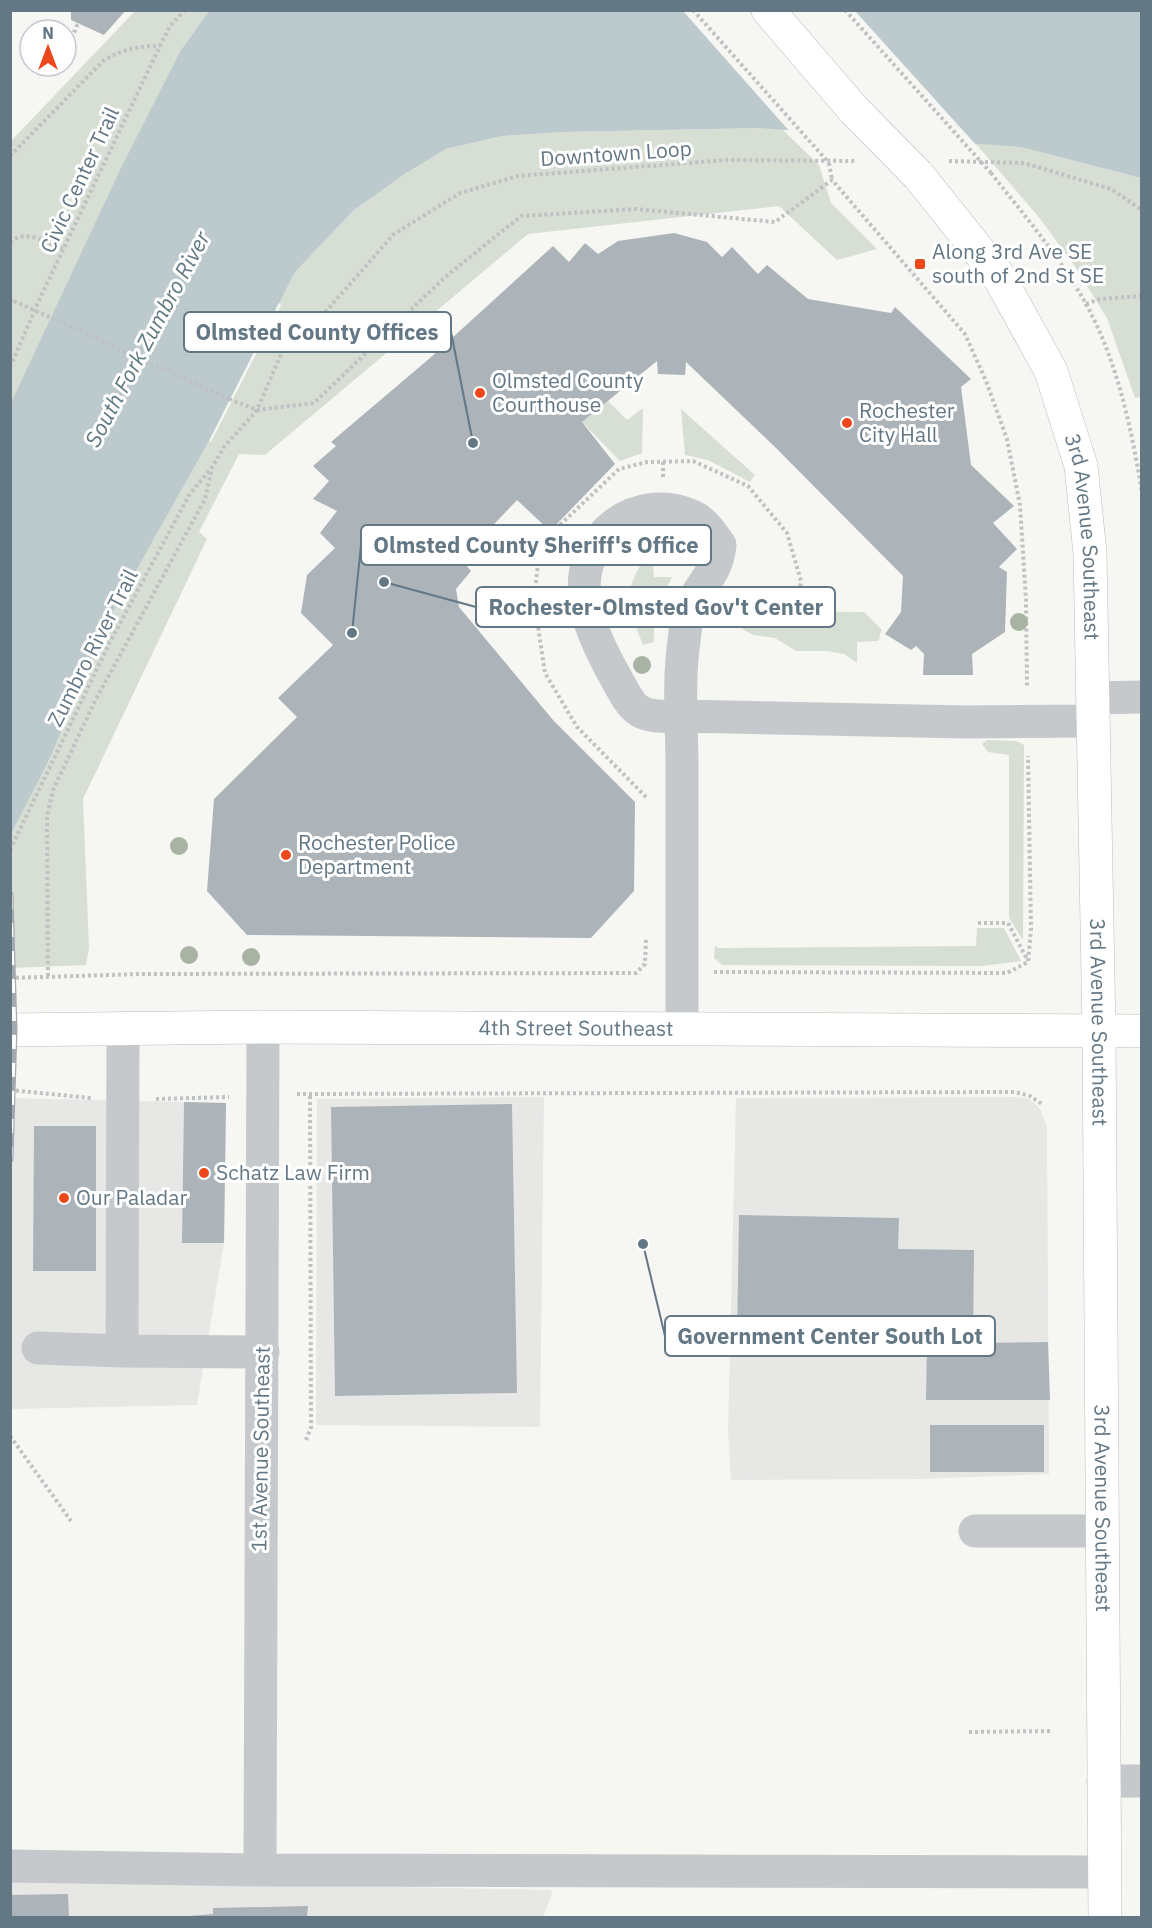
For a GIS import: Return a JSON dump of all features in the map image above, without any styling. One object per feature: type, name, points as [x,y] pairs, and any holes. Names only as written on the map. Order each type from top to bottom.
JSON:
[{"type":"main road","name":"3rd Avenue Southeast","points":[[768,10],[854,110],[928,168],[999,275],[1051,371],[1081,466],[1090,553],[1099,1030],[1105,1917]]},
{"type":"main road","name":"4th Street Southeast","points":[[10,1030],[682,1028],[1142,1031]]},
{"type":"street","points":[[682,1028],[682,716],[683,642],[691,607],[718,563],[720,545],[693,516],[664,509],[636,511],[617,520],[599,541],[587,567],[584,596],[594,639],[636,711],[651,717],[682,716],[1026,722],[1142,697]]},
{"type":"street","points":[[122,1351],[123,1028]]},
{"type":"street","name":"1st Avenue Southeast","points":[[260,1870],[263,1028]]},
{"type":"street","points":[[38,1348],[263,1352]]},
{"type":"street","points":[[975,1531],[1102,1531]]},
{"type":"street","points":[[1103,1781],[1142,1781]]},
{"type":"street","points":[[10,1866],[260,1870],[1104,1872]]},
{"type":"path","name":"Civic Center Trail","points":[[10,367],[63,249],[160,46],[170,26],[185,10]]},
{"type":"path","points":[[693,10],[829,163],[832,180],[965,333],[986,381],[1007,440],[1020,505],[1029,670],[1028,687],[1023,692],[1026,722],[1031,929],[1028,962]]},
{"type":"path","points":[[845,10],[991,173],[1042,238],[1086,304],[1108,356],[1126,416],[1142,493]]},
{"type":"path","points":[[10,156],[104,60],[121,50],[135,46],[160,46]]},
{"type":"path","name":"Downtown Loop","points":[[213,466],[224,447],[257,410],[285,345],[313,326],[394,234],[460,193],[529,175],[727,160],[867,161]]},
{"type":"path","points":[[928,168],[1024,163],[1111,189],[1142,210]]},
{"type":"path","points":[[12,301],[257,410],[314,403],[444,278],[521,216],[636,209],[775,222],[832,180]]},
{"type":"path","points":[[10,242],[15,238],[30,235],[63,249]]},
{"type":"path","points":[[1086,304],[1100,300],[1142,296]]},
{"type":"path","points":[[48,976],[47,817],[53,790],[95,700],[205,499],[213,466]]},
{"type":"path","name":"Zumbro River Trail","points":[[10,850],[109,644],[189,495],[213,466]]},
{"type":"path","points":[[978,922],[1008,923],[1028,962]]},
{"type":"path","points":[[708,972],[1007,973],[1028,962]]},
{"type":"path","points":[[10,978],[636,973],[641,969]]},
{"type":"path","points":[[263,1094],[608,1092],[632,1095],[1015,1092],[1030,1095],[1042,1104]]},
{"type":"path","points":[[306,1440],[311,1427],[310,1094]]},
{"type":"path","points":[[10,1436],[71,1521]]},
{"type":"path","points":[[969,1732],[1053,1731]]},
{"type":"shaded area","points":[[135,11],[209,11],[181,50],[11,404],[11,141],[71,78],[78,78],[78,71]]},
{"type":"shaded area","points":[[782,129],[819,165],[831,203],[877,249],[837,260],[779,206],[528,234],[265,455],[239,454],[199,532],[207,539],[83,799],[89,948],[86,965],[11,968],[10,834],[51,756],[105,626],[209,441],[295,272],[353,211],[403,175],[446,149],[502,136],[565,132]]},
{"type":"shaded area","points":[[975,143],[1021,147],[1141,178],[1141,397],[1135,398],[1107,318],[1074,265],[1038,216]]},
{"type":"shaded area","points":[[608,401],[627,420],[643,408],[642,453],[620,461],[582,422]]},
{"type":"shaded area","points":[[681,409],[755,475],[750,482],[708,460],[685,455]]},
{"type":"shaded area","points":[[650,558],[647,563],[653,566],[654,577],[672,577],[658,608],[654,625],[654,642],[643,645],[631,613],[629,596],[641,564],[639,560]]},
{"type":"shaded area","points":[[720,611],[864,612],[882,630],[879,637],[881,638],[877,641],[857,642],[857,663],[844,654],[827,651],[796,651],[775,638],[753,635],[717,615]]},
{"type":"shaded area","points":[[987,740],[1016,741],[1024,745],[1023,940],[1009,918],[1009,755],[988,752],[982,744]]},
{"type":"shaded area","points":[[977,928],[1004,928],[1021,961],[981,966],[722,965],[714,958],[715,945],[718,948],[976,946]]},
{"type":"shaded area","points":[[544,1097],[540,1427],[316,1425],[317,1099]]},
{"type":"shaded area","points":[[1016,1097],[1029,1099],[1039,1107],[1047,1126],[1049,1474],[921,1479],[731,1480],[728,1432],[736,1098]]},
{"type":"shaded area","points":[[10,1098],[226,1103],[224,1243],[197,1405],[11,1409]]},
{"type":"shaded area","points":[[11,1879],[553,1890],[543,1918],[11,1918]]},
{"type":"water","name":"South Fork Zumbro River","points":[[209,11],[1141,11],[1141,178],[1021,147],[760,128],[565,132],[502,136],[446,149],[403,175],[353,211],[295,272],[209,441],[105,626],[51,756],[11,834],[11,403],[121,168],[181,50]]},
{"type":"pier","points":[[683,11],[855,11],[977,146],[791,133]]},
{"type":"pier","points":[[279,303],[281,305],[211,442],[209,441]]},
{"type":"building","points":[[71,10],[126,10],[104,35],[78,23],[78,18],[71,18]]},
{"type":"building","points":[[674,233],[707,242],[722,257],[732,247],[758,274],[767,265],[808,299],[891,313],[895,307],[971,379],[961,387],[971,465],[1014,506],[993,523],[1017,549],[999,567],[1007,572],[1005,632],[972,654],[973,675],[923,675],[924,654],[916,646],[911,650],[885,634],[901,612],[903,576],[774,446],[686,362],[685,375],[658,374],[657,361],[582,422],[615,464],[550,531],[517,500],[461,559],[471,571],[456,589],[459,607],[553,720],[635,802],[634,891],[591,938],[247,935],[207,891],[214,799],[297,717],[278,698],[333,645],[301,613],[307,575],[335,548],[320,533],[337,511],[313,499],[329,481],[313,466],[336,446],[331,442],[430,358],[553,246],[569,262],[585,243],[598,254],[618,241]]},
{"type":"building","name":"Schatz Law Firm","points":[[184,1102],[226,1103],[224,1243],[182,1243]]},
{"type":"building","points":[[512,1104],[517,1393],[335,1396],[331,1107]]},
{"type":"building","name":"Our Paladar","points":[[34,1126],[96,1126],[96,1271],[33,1271]]},
{"type":"building","points":[[739,1215],[899,1218],[898,1249],[974,1250],[973,1343],[1048,1342],[1050,1400],[926,1400],[927,1342],[737,1339]]},
{"type":"building","points":[[930,1425],[1044,1425],[1044,1472],[930,1472]]},
{"type":"building","points":[[68,1894],[69,1917],[10,1917],[10,1895]]},
{"type":"building","points":[[308,1906],[307,1917],[176,1917],[213,1914],[213,1908]]},
{"type":"railway","points":[[10,895],[14,1030],[10,1159]]},
{"type":"place","name":"Along 3rd Ave SE south of 2nd St SE","points":[[920,264]]},
{"type":"place","name":"Olmsted County Courthouse","points":[[480,393]]},
{"type":"place","name":"Rochester City Hall","points":[[847,423]]},
{"type":"place","name":"Olmsted County Offices","points":[[473,443]]},
{"type":"place","name":"Rochester-Olmsted Gov't Center","points":[[384,582]]},
{"type":"place","name":"Olmsted County Sheriff's Office","points":[[352,633]]},
{"type":"place","name":"Rochester Police Department","points":[[286,855]]},
{"type":"place","name":"Schatz Law Firm","points":[[204,1173]]},
{"type":"place","name":"Our Paladar","points":[[64,1198]]},
{"type":"place","name":"Government Center South Lot","points":[[643,1244]]}]
